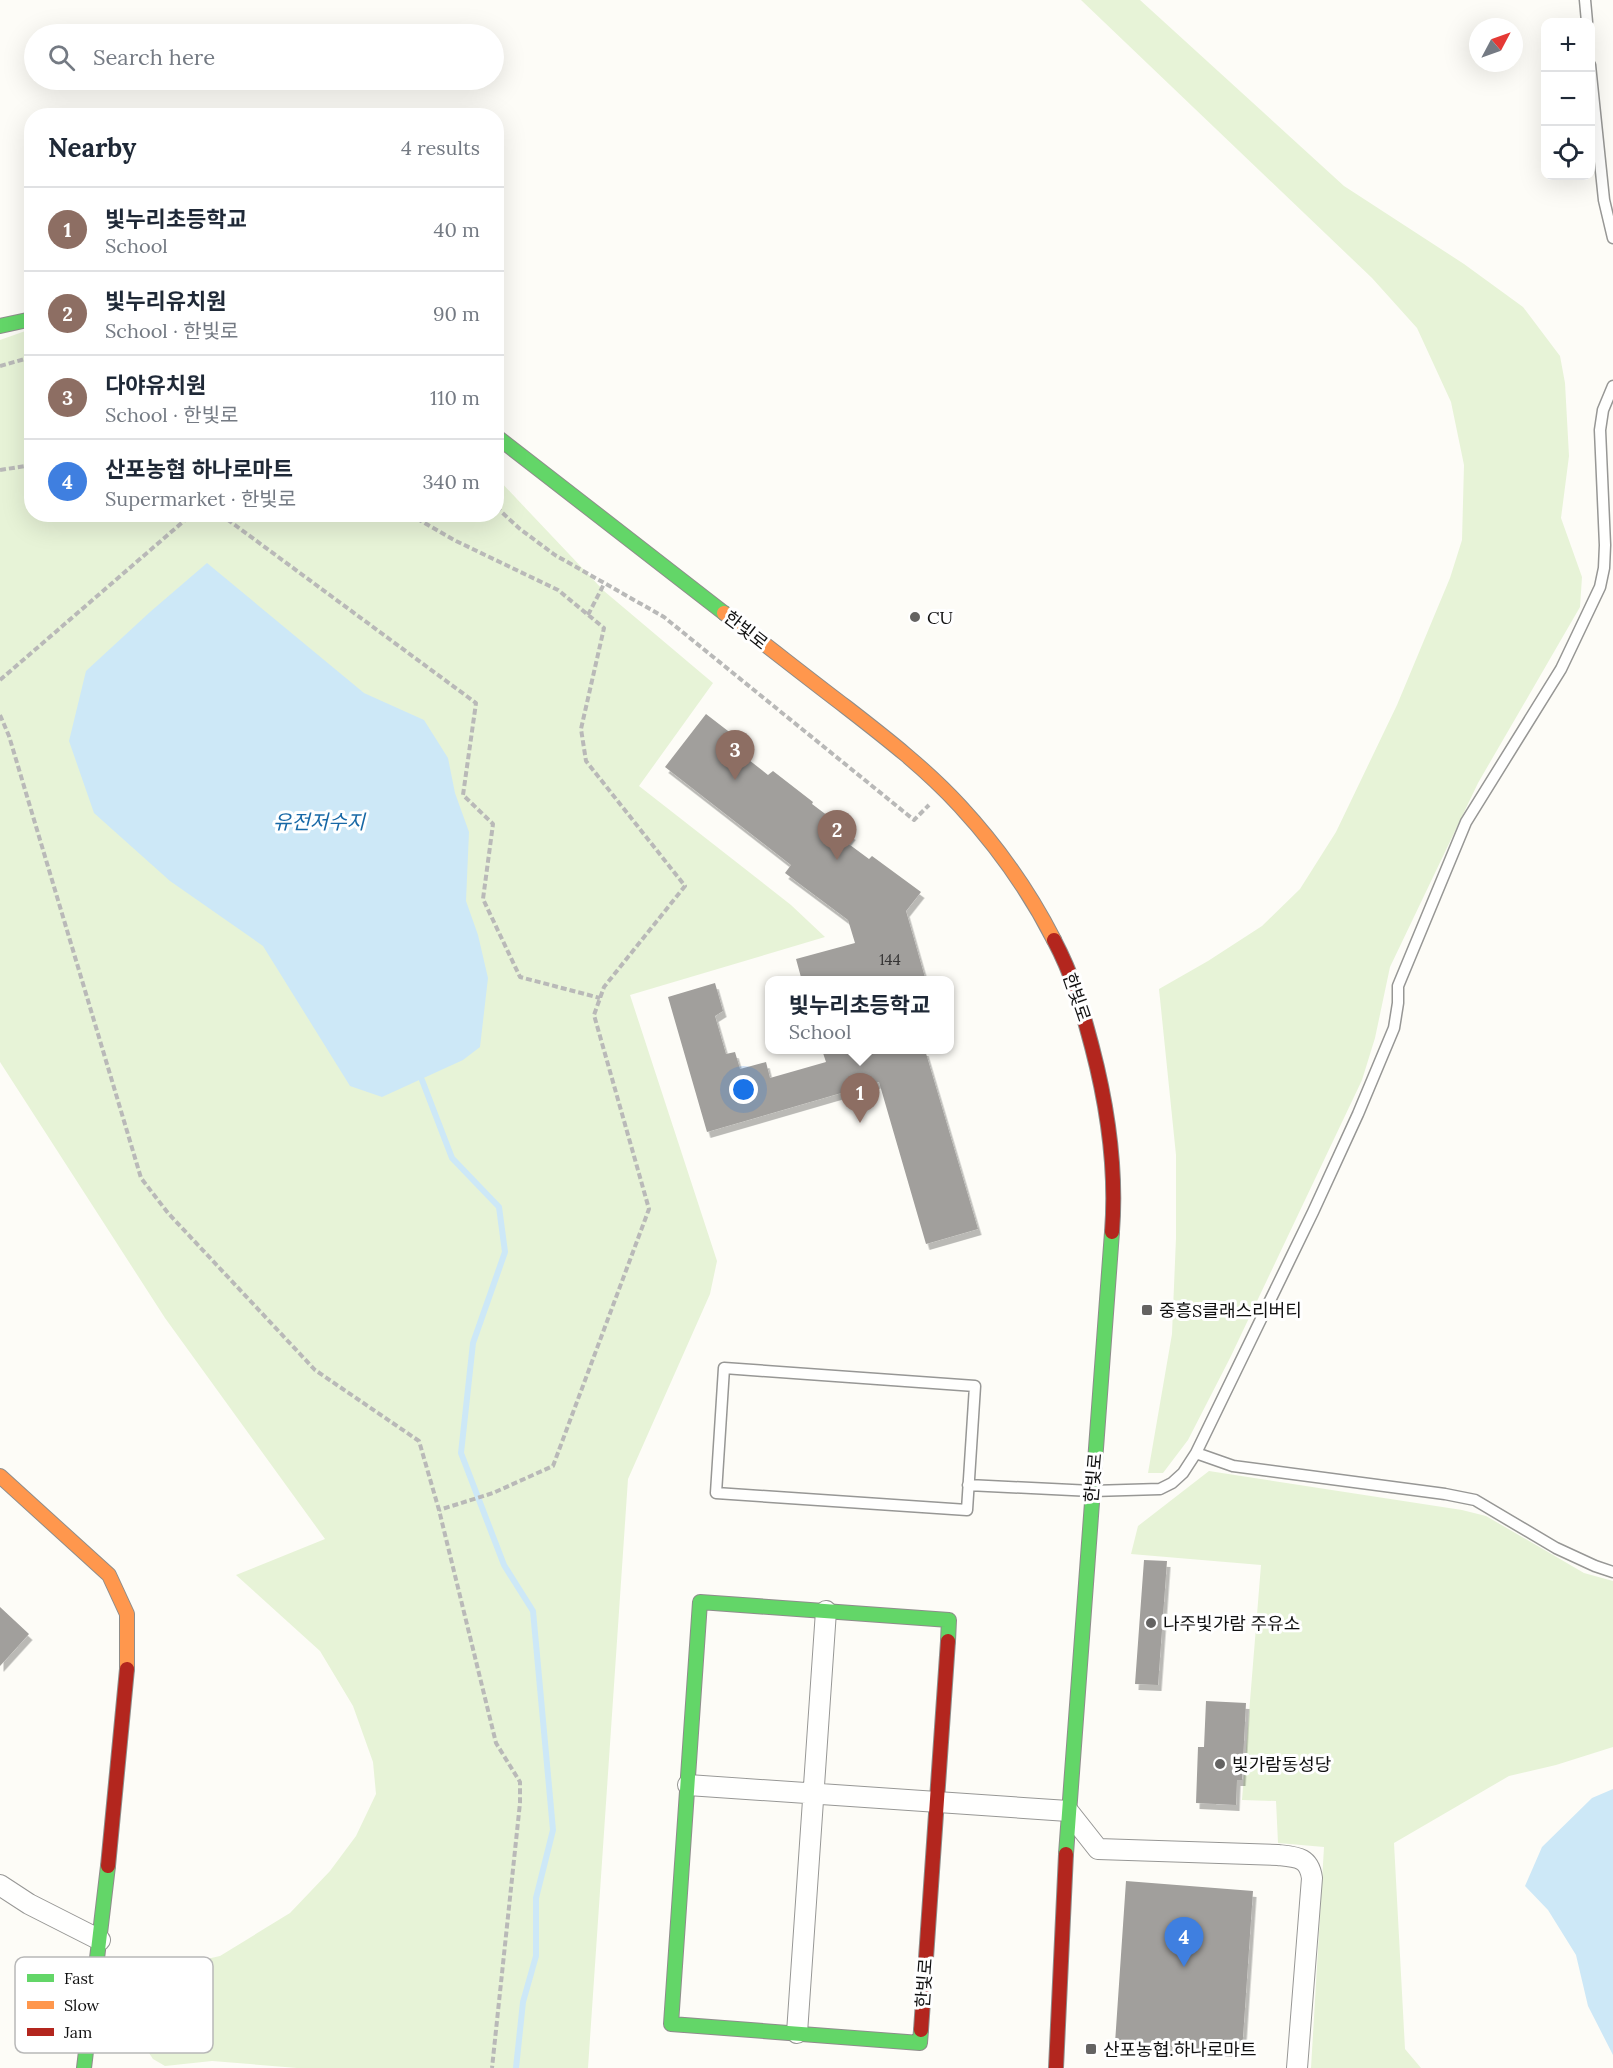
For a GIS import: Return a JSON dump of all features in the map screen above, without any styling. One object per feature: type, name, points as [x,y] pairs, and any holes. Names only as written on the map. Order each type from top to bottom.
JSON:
[{"type":"street","points":[[0,326],[24,321]]},
{"type":"street","name":"한빛로","points":[[504,442],[882,736],[944,790],[1001,855],[1030,898],[1057,944],[1076,990],[1106,1100],[1112,1145],[1113,1222],[1068,1811],[1056,2068]]},
{"type":"street","points":[[0,1476],[109,1575],[127,1614],[127,1682],[98,1957]]},
{"type":"street","name":"한빛로","points":[[700,1602],[826,1611],[949,1620],[920,2043],[671,2024],[700,1602]]},
{"type":"street","points":[[797,2033],[826,1611]]},
{"type":"street","points":[[688,1785],[1068,1811],[1098,1849],[1278,1855],[1295,1857],[1306,1862],[1310,1867],[1312,1878],[1298,2068]]},
{"type":"street","points":[[0,1885],[29,1904],[100,1940]]},
{"type":"street","points":[[84,2068],[86,2053]]},
{"type":"lane","points":[[1585,0],[1587,18]]},
{"type":"lane","points":[[1591,72],[1604,200],[1613,238]]},
{"type":"lane","points":[[968,1485],[1092,1491],[1160,1489],[1172,1483],[1183,1473],[1196,1453],[1308,1223],[1358,1114],[1394,1028],[1398,986],[1466,822],[1562,669],[1600,587],[1605,545],[1600,430],[1604,410],[1613,386]]},
{"type":"lane","points":[[724,1368],[975,1386],[968,1485],[967,1510],[716,1493],[724,1368]]},
{"type":"lane","points":[[1196,1453],[1233,1466],[1475,1500],[1556,1548],[1613,1572]]},
{"type":"path","points":[[0,366],[24,359]]},
{"type":"path","points":[[0,470],[24,466]]},
{"type":"path","points":[[504,514],[555,555],[664,617],[915,820],[944,790]]},
{"type":"path","points":[[0,680],[183,522]]},
{"type":"path","points":[[231,522],[476,703],[463,795],[493,824],[483,899],[520,977],[600,998]]},
{"type":"path","points":[[424,522],[456,541],[558,590],[604,628],[581,729],[586,761],[685,886],[604,987],[594,1015],[649,1209],[553,1467],[493,1493],[439,1510]]},
{"type":"path","points":[[588,615],[604,584]]},
{"type":"path","points":[[0,715],[9,736],[141,1178],[168,1212],[315,1370],[419,1441],[439,1510],[496,1743],[520,1782],[520,1803],[492,2068]]},
{"type":"green space","points":[[1081,0],[1140,0],[1344,186],[1464,264],[1523,307],[1560,356],[1565,383],[1569,456],[1561,518],[1582,577],[1580,607],[1478,783],[1390,967],[1375,1038],[1362,1080],[1230,1358],[1188,1440],[1163,1473],[1148,1473],[1172,1334],[1176,1238],[1176,1155],[1159,989],[1262,926],[1300,889],[1336,832],[1397,705],[1450,578],[1462,540],[1464,465],[1451,402],[1417,328],[1372,278]]},
{"type":"green space","points":[[24,331],[24,522],[504,522],[504,485],[604,591],[713,683],[639,786],[791,905],[825,937],[630,995],[717,1261],[710,1294],[628,1479],[588,2068],[297,2068],[212,2061],[165,2066],[153,2059],[149,2053],[213,2053],[213,1958],[220,1956],[290,1913],[330,1871],[356,1836],[376,1794],[373,1762],[353,1706],[320,1651],[236,1575],[325,1539],[165,1318],[0,1062],[0,340]]},
{"type":"green space","points":[[1209,1471],[1462,1510],[1486,1516],[1584,1573],[1613,1581],[1613,1747],[1556,1765],[1509,1776],[1394,1843],[1405,2049],[1421,2068],[1311,2068],[1324,1847],[1278,1843],[1276,1801],[1242,1800],[1261,1565],[1131,1554],[1138,1526]]},
{"type":"water","name":"유전저수지","points":[[207,563],[364,693],[424,720],[448,758],[455,793],[469,832],[466,901],[478,935],[488,978],[480,1047],[463,1060],[382,1097],[350,1086],[263,946],[170,881],[94,813],[69,741],[86,671]]},
{"type":"water","points":[[1613,1789],[1613,2055],[1588,2006],[1576,1955],[1548,1910],[1525,1886],[1542,1847],[1592,1798]]},
{"type":"building","points":[[706,714],[741,741],[735,749],[768,775],[773,771],[852,834],[846,842],[869,859],[872,856],[921,892],[906,911],[925,976],[801,976],[796,959],[855,943],[848,920],[785,873],[791,865],[665,767]]},
{"type":"building","points":[[715,983],[723,1011],[715,1016],[726,1054],[735,1052],[740,1069],[766,1062],[770,1078],[826,1062],[823,1054],[926,1054],[978,1229],[926,1244],[879,1082],[707,1132],[668,997]]},
{"type":"building","name":"나주빛가람 주유소","points":[[1144,1560],[1167,1561],[1158,1685],[1135,1684]]},
{"type":"building","points":[[0,1607],[29,1634],[0,1666]]},
{"type":"building","name":"빛가람동성당","points":[[1206,1701],[1246,1703],[1242,1780],[1237,1780],[1236,1805],[1196,1803],[1198,1747],[1204,1747]]},
{"type":"building","points":[[1126,1881],[1253,1891],[1242,2052],[1115,2043]]},
{"type":"waterway","points":[[422,1080],[452,1158],[499,1207],[505,1252],[473,1343],[461,1453],[504,1565],[533,1611],[553,1830],[536,1898],[536,1956],[523,2002],[516,2068]]},
{"type":"traffic: fast","points":[[0,326],[24,321]]},
{"type":"traffic: fast","points":[[504,442],[724,613]]},
{"type":"traffic: fast","points":[[1066,1854],[1112,1232]]},
{"type":"traffic: fast","points":[[700,1602],[949,1620],[948,1641]]},
{"type":"traffic: fast","points":[[700,1602],[671,2024],[920,2043],[921,2030]]},
{"type":"traffic: fast","points":[[97,1957],[108,1866]]},
{"type":"traffic: fast","points":[[84,2068],[86,2053]]},
{"type":"traffic: slow","points":[[724,613],[891,742],[947,792],[974,821],[1012,870],[1054,940]]},
{"type":"traffic: slow","points":[[0,1476],[109,1575],[127,1614],[127,1669]]},
{"type":"traffic: jam","points":[[1054,940],[1076,992],[1103,1093],[1112,1161],[1112,1232]]},
{"type":"traffic: jam","points":[[921,2030],[948,1641]]},
{"type":"traffic: jam","points":[[108,1866],[127,1669]]},
{"type":"traffic: jam","points":[[1056,2068],[1066,1854]]},
{"type":"place","name":"CU","points":[[915,617]]},
{"type":"place","name":"다야유치원","points":[[735,780]]},
{"type":"place","name":"빛누리유치원","points":[[837,860]]},
{"type":"place","name":"빛누리초등학교","points":[[860,1123]]},
{"type":"place","name":"중흥S클래스리버티","points":[[1147,1310]]},
{"type":"place","name":"나주빛가람 주유소","points":[[1151,1623]]},
{"type":"place","name":"빛가람동성당","points":[[1220,1764]]},
{"type":"place","name":"산포농협 하나로마트","points":[[1184,1967]]},
{"type":"place","name":"산포농협.하나로마트","points":[[1091,2049]]}]
